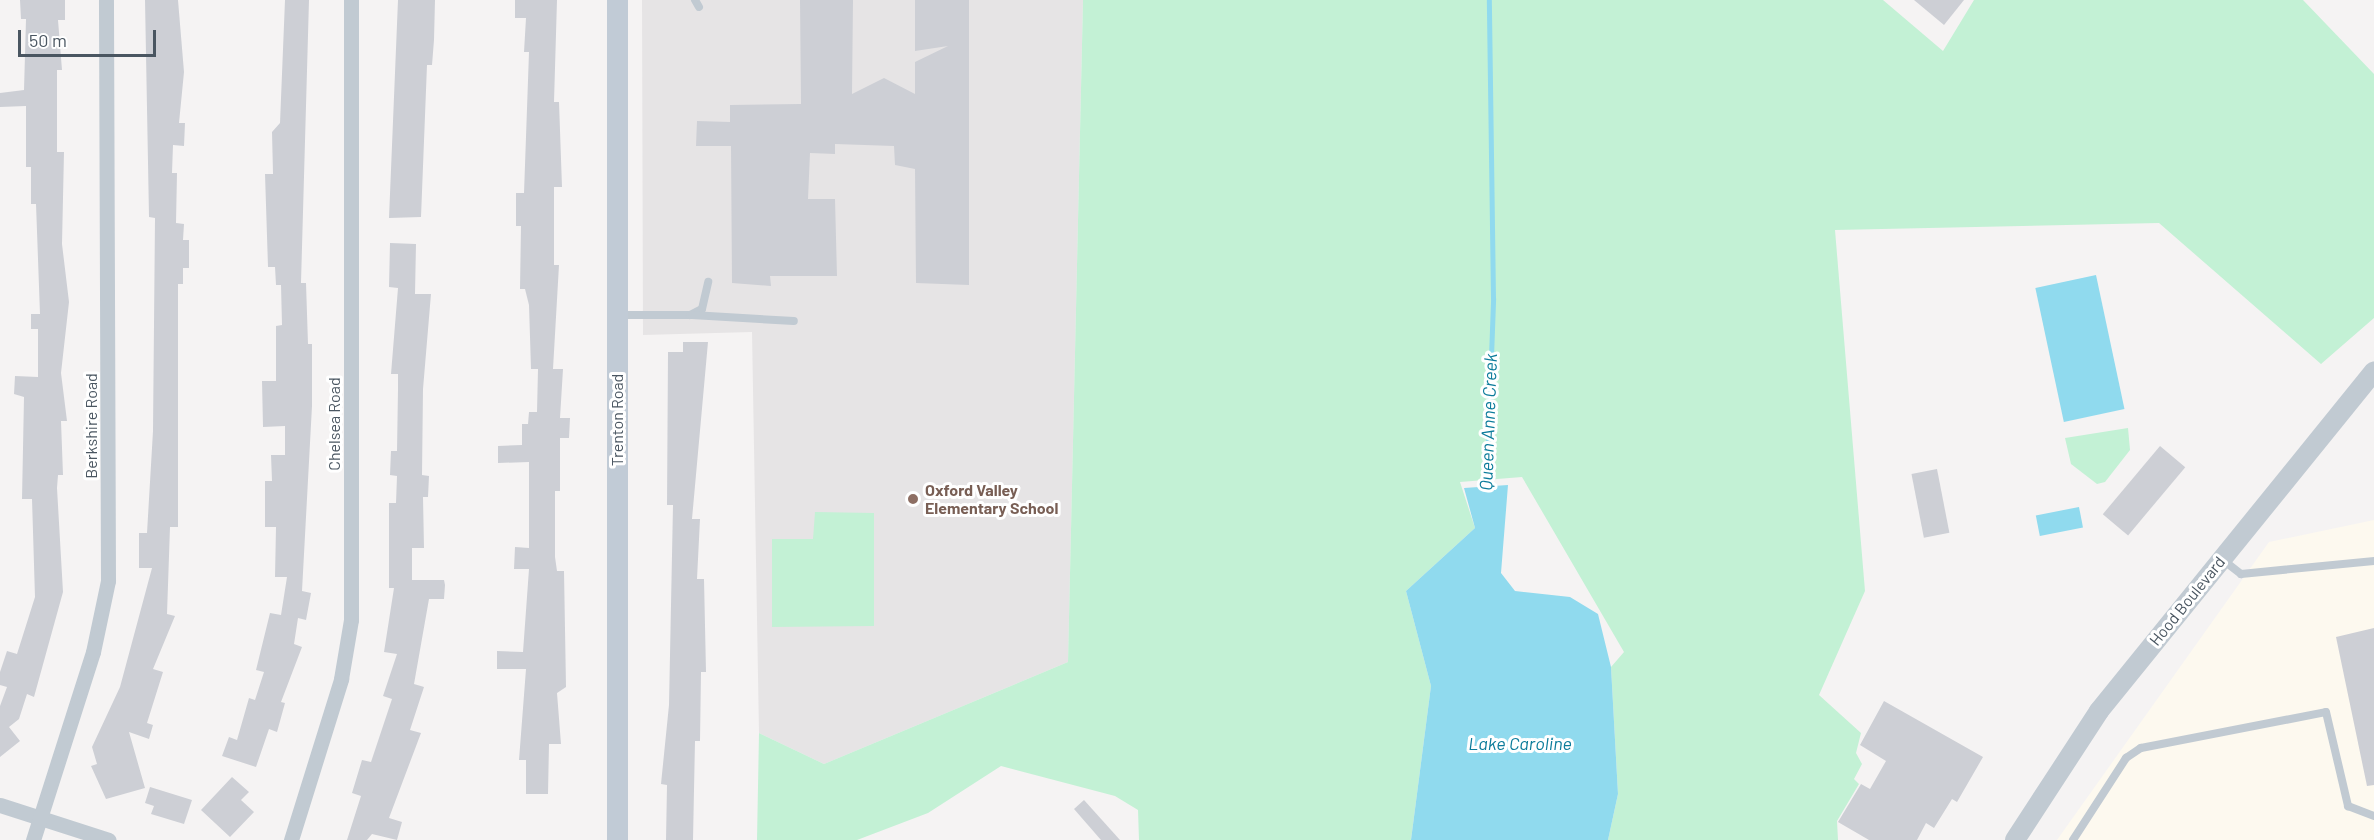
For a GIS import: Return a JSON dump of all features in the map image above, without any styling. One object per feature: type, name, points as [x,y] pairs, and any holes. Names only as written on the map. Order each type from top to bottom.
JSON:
[{"type":"main road","name":"Trenton Road","points":[[617,0],[617,840]]},
{"type":"street","name":"Berkshire Road","points":[[33,840],[93,652],[108,581],[106,0]]},
{"type":"street","name":"Chelsea Road","points":[[291,840],[341,679],[351,620],[351,0]]},
{"type":"street","name":"Hood Boulevard","points":[[2015,840],[2099,711],[2374,372]]},
{"type":"street","points":[[0,805],[109,840]]},
{"type":"lane","points":[[690,315],[702,309],[708,282]]},
{"type":"lane","points":[[617,315],[690,315],[794,321]]},
{"type":"lane","points":[[2221,559],[2241,574],[2374,561]]},
{"type":"lane","points":[[2073,840],[2126,758],[2141,748],[2326,712],[2349,807],[2374,816]]},
{"type":"shaded area","name":"Oxford Valley Elementary School","points":[[642,0],[1083,0],[1068,662],[824,764],[759,733],[752,332],[643,335]]},
{"type":"shaded area","points":[[2374,520],[2374,840],[2057,840],[2269,542]]},
{"type":"green space","points":[[1083,0],[1883,0],[1943,51],[1974,0],[2303,0],[2374,74],[2374,318],[2321,364],[2159,223],[1835,230],[1865,591],[1819,695],[1861,733],[1856,753],[1862,764],[1854,779],[1859,784],[1837,821],[1838,840],[1608,840],[1618,794],[1611,667],[1624,652],[1522,477],[1460,482],[1475,528],[1406,591],[1431,686],[1411,840],[1139,840],[1138,810],[1115,796],[1001,766],[928,813],[857,840],[757,840],[759,733],[824,764],[1068,662]]},
{"type":"green space","points":[[2128,428],[2130,450],[2105,482],[2097,484],[2071,464],[2065,438]]},
{"type":"green space","points":[[815,512],[874,513],[874,626],[772,627],[772,539],[813,539]]},
{"type":"water","points":[[2096,275],[2124,409],[2064,422],[2035,288]]},
{"type":"water","name":"Lake Caroline","points":[[1508,485],[1501,573],[1515,591],[1570,597],[1598,614],[1611,667],[1618,794],[1608,840],[1411,840],[1431,686],[1406,591],[1475,528],[1464,488]]},
{"type":"water","points":[[2079,507],[2083,528],[2040,536],[2036,515]]},
{"type":"building","points":[[20,0],[65,0],[65,20],[58,20],[62,70],[57,70],[57,152],[64,152],[62,244],[69,302],[61,373],[67,421],[61,421],[63,475],[58,475],[57,488],[63,592],[34,697],[27,694],[19,719],[9,727],[20,741],[0,757],[0,706],[7,687],[0,685],[0,672],[7,651],[17,654],[35,597],[32,499],[22,499],[24,397],[14,394],[15,376],[38,377],[38,329],[31,329],[31,314],[40,314],[36,204],[31,204],[31,167],[26,167],[26,106],[0,107],[0,93],[24,90],[26,19],[21,19]]},
{"type":"building","points":[[145,0],[178,0],[184,72],[179,123],[185,123],[184,146],[173,145],[172,173],[177,173],[176,223],[184,224],[183,240],[189,240],[189,268],[183,268],[183,284],[178,284],[178,527],[170,527],[167,614],[175,616],[153,669],[163,672],[147,723],[153,725],[149,739],[129,732],[145,788],[106,799],[91,766],[97,764],[92,747],[120,687],[152,568],[139,568],[139,533],[147,533],[153,431],[155,218],[149,217]]},
{"type":"building","points":[[285,0],[309,0],[301,283],[306,283],[308,344],[312,344],[312,406],[302,591],[311,593],[306,620],[298,618],[294,644],[302,647],[281,702],[285,703],[277,732],[269,729],[256,767],[222,756],[229,737],[237,740],[249,698],[255,700],[264,672],[256,670],[270,613],[281,615],[287,577],[275,577],[276,527],[265,527],[265,481],[272,481],[271,455],[285,455],[285,426],[263,427],[262,381],[276,381],[276,326],[282,325],[281,285],[276,285],[275,267],[268,267],[265,174],[273,174],[272,132],[280,123]]},
{"type":"building","points":[[398,0],[435,0],[432,65],[427,65],[421,217],[389,218]]},
{"type":"building","points":[[515,0],[557,0],[554,102],[559,102],[562,187],[554,187],[554,265],[559,265],[553,369],[563,369],[560,418],[570,418],[569,438],[560,438],[560,491],[555,491],[555,557],[557,571],[564,571],[566,687],[557,693],[561,744],[549,744],[548,794],[526,794],[526,760],[519,760],[526,669],[497,669],[497,651],[523,652],[529,569],[514,569],[515,547],[529,548],[529,462],[498,463],[498,446],[522,445],[522,424],[528,424],[529,412],[537,412],[538,369],[531,369],[529,305],[525,289],[520,289],[521,226],[516,226],[516,193],[524,193],[529,52],[524,52],[526,18],[515,18]]},
{"type":"building","points":[[800,0],[853,0],[852,94],[884,78],[915,94],[915,62],[948,46],[915,51],[915,0],[969,0],[969,285],[916,283],[915,169],[895,165],[894,146],[835,144],[835,154],[810,153],[808,199],[835,199],[837,276],[770,276],[771,286],[732,283],[731,146],[696,146],[697,121],[730,122],[730,105],[801,104]]},
{"type":"building","points":[[1914,0],[1964,0],[1944,25]]},
{"type":"building","points":[[390,243],[416,244],[415,294],[431,294],[423,389],[422,475],[429,476],[428,497],[423,497],[424,548],[412,548],[412,580],[444,580],[444,599],[429,599],[414,684],[424,687],[410,730],[421,733],[389,818],[402,822],[397,840],[372,834],[367,840],[347,840],[361,796],[352,793],[362,760],[371,762],[392,699],[383,696],[397,654],[384,652],[394,588],[389,588],[389,503],[396,503],[397,476],[390,475],[391,451],[397,451],[398,374],[391,374],[398,288],[389,287]]},
{"type":"building","points":[[683,342],[708,342],[692,519],[700,519],[697,579],[704,579],[706,672],[701,672],[700,741],[695,741],[693,840],[666,840],[667,785],[661,784],[669,705],[673,505],[667,505],[668,352],[683,352]]},
{"type":"building","points":[[2160,446],[2185,467],[2128,535],[2103,514]]},
{"type":"building","points":[[1937,469],[1949,533],[1924,538],[1911,474]]},
{"type":"building","points":[[2374,628],[2374,785],[2367,786],[2336,637]]},
{"type":"building","points":[[1884,701],[1983,757],[1957,802],[1952,799],[1934,828],[1926,823],[1917,840],[1869,840],[1838,822],[1861,784],[1870,789],[1886,761],[1860,745]]},
{"type":"building","points":[[232,777],[249,792],[241,800],[254,812],[230,837],[201,810]]},
{"type":"building","points":[[150,787],[192,800],[184,824],[151,814],[154,806],[145,803]]},
{"type":"building","points":[[1084,800],[1120,840],[1101,840],[1074,809]]},
{"type":"waterway","name":"Queen Anne Creek","points":[[1486,493],[1493,298],[1489,0]]},
{"type":"place","name":"Oxford Valley Elementary School","points":[[913,499]]}]
